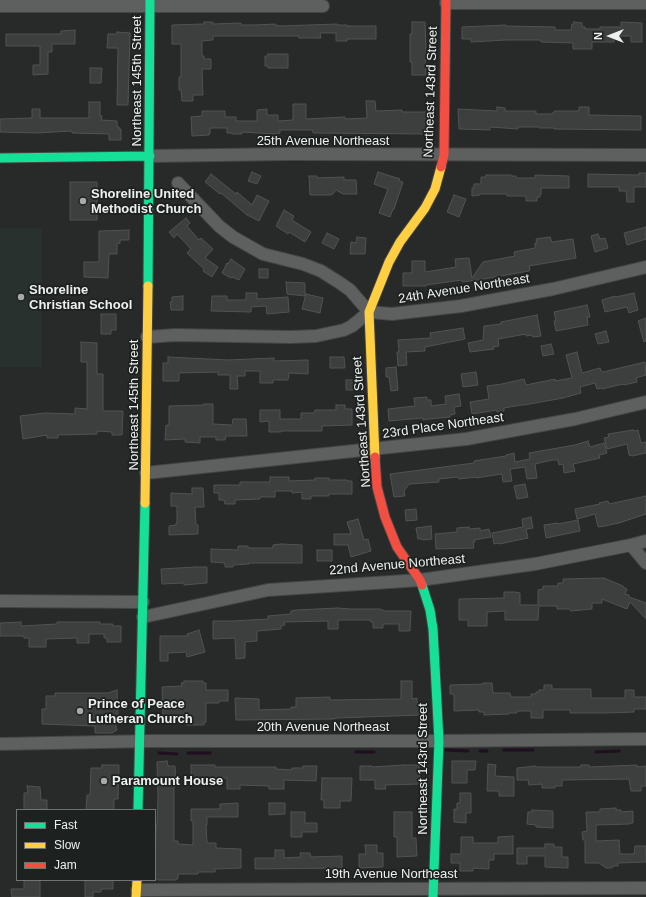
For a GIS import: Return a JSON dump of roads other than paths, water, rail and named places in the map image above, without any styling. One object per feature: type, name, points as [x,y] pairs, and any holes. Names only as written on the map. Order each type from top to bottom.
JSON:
[{"type":"street","points":[[446,2],[646,3]]},
{"type":"street","name":"Northeast 143rd Street","points":[[433,893],[438,741],[433,629],[430,610],[420,580],[397,547],[385,517],[377,487],[369,312],[394,252],[418,220],[431,198],[438,180],[444,155],[446,2]]},
{"type":"street","points":[[0,6],[150,3],[323,6]]},
{"type":"street","name":"Northeast 145th Street","points":[[138,809],[146,473],[150,156],[150,3]]},
{"type":"street","name":"25th Avenue Northeast","points":[[0,158],[288,154],[646,155]]},
{"type":"street","points":[[147,337],[175,335],[291,338],[316,336],[344,330],[352,326],[369,312],[350,290],[326,274],[303,264],[263,254],[233,237],[219,226],[178,184]]},
{"type":"street","name":"24th Avenue Northeast","points":[[369,312],[398,314],[461,306],[553,289],[646,267]]},
{"type":"street","name":"23rd Place Northeast","points":[[146,473],[466,439],[575,419],[646,402]]},
{"type":"street","name":"22nd Avenue Northeast","points":[[143,617],[268,590],[420,580],[535,564],[646,541]]},
{"type":"street","points":[[631,545],[646,563]]},
{"type":"street","points":[[0,601],[143,602]]},
{"type":"street","name":"20th Avenue Northeast","points":[[0,744],[140,741],[646,739]]},
{"type":"street","name":"19th Avenue Northeast","points":[[137,889],[433,893],[646,888]]},
{"type":"waterway","points":[[446,750],[468,751]]},
{"type":"waterway","points":[[504,750],[533,750]]},
{"type":"waterway","points":[[480,751],[487,751]]},
{"type":"waterway","points":[[596,752],[619,751]]},
{"type":"waterway","points":[[356,752],[374,752]]},
{"type":"waterway","points":[[159,753],[177,754]]},
{"type":"waterway","points":[[188,753],[210,753]]},
{"type":"place","name":"Shoreline United Methodist Church","points":[[83,201]]},
{"type":"place","name":"Shoreline Christian School","points":[[21,297]]},
{"type":"place","name":"Prince of Peace Lutheran Church","points":[[80,711]]},
{"type":"place","name":"Paramount House","points":[[104,781]]}]
